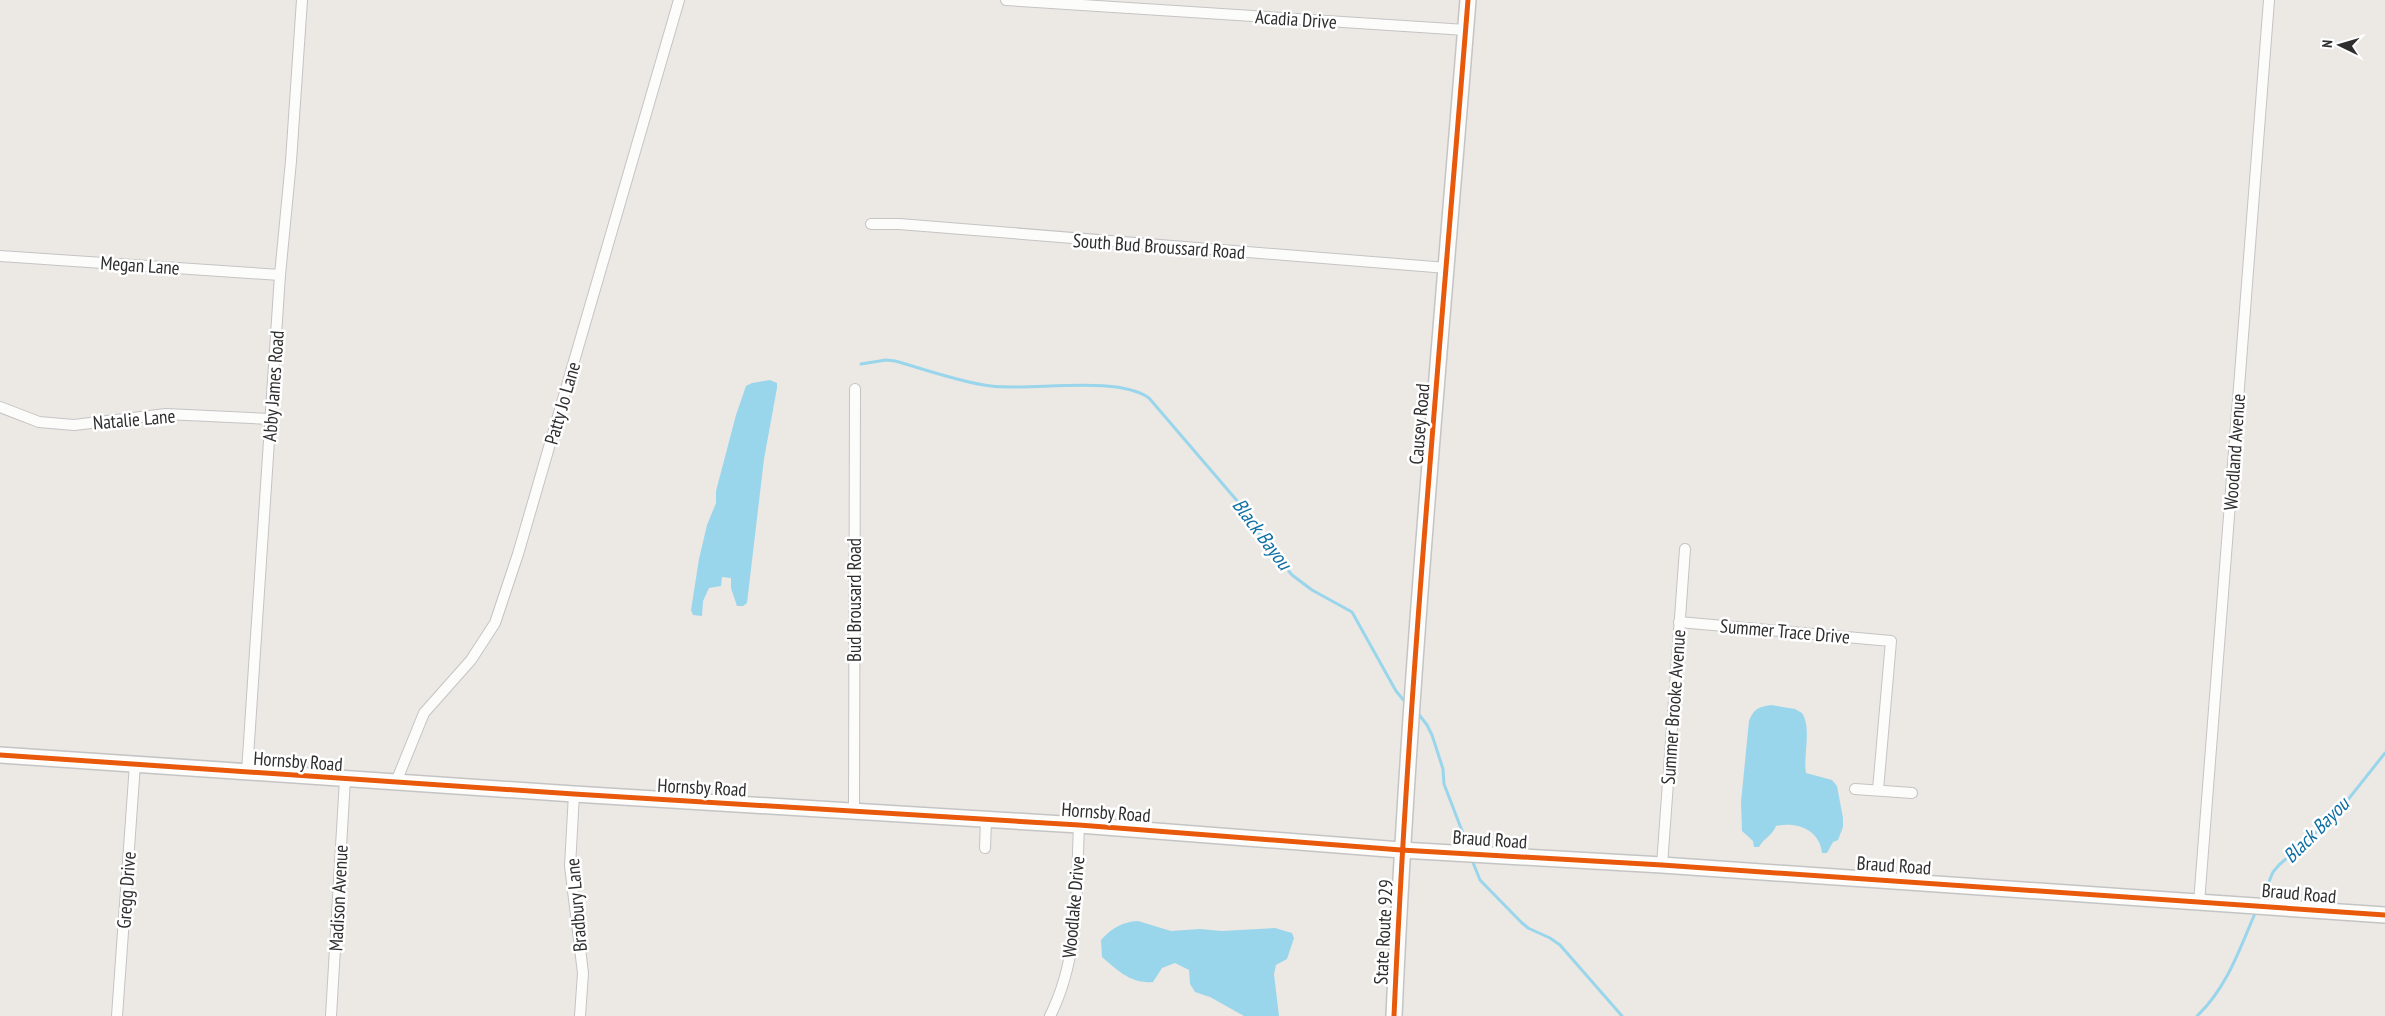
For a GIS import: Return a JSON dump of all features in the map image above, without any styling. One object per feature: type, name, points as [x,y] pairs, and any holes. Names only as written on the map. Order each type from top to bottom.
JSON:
[{"type":"street","name":"Abby James Road","points":[[247,772],[280,275],[291,161],[302,0]]},
{"type":"street","name":"Patty Jo Lane","points":[[396,782],[424,713],[471,660],[495,623],[518,554],[679,0]]},
{"type":"street","name":"Acadia Drive","points":[[1006,0],[1466,30]]},
{"type":"street","name":"Causey Road","points":[[1401,850],[1468,0]]},
{"type":"street","name":"Woodland Avenue","points":[[2199,904],[2269,0]]},
{"type":"street","name":"South Bud Broussard Road","points":[[871,224],[899,224],[1447,268]]},
{"type":"street","name":"Megan Lane","points":[[0,256],[280,275]]},
{"type":"street","name":"Bud Brousard Road","points":[[854,810],[855,389]]},
{"type":"street","name":"Natalie Lane","points":[[0,407],[39,422],[74,425],[166,414],[271,419]]},
{"type":"street","name":"Summer Brooke Avenue","points":[[1662,865],[1685,549]]},
{"type":"street","name":"Summer Trace Drive","points":[[1679,622],[1891,640],[1878,790]]},
{"type":"street","name":"Hornsby Road","points":[[0,755],[574,794],[1079,825],[1401,850]]},
{"type":"street","name":"Gregg Drive","points":[[116,1016],[135,764]]},
{"type":"street","name":"Madison Avenue","points":[[331,1016],[345,779]]},
{"type":"street","points":[[1855,789],[1912,793]]},
{"type":"street","name":"Bradbury Lane","points":[[574,794],[570,866],[583,973],[580,1016]]},
{"type":"street","points":[[984,848],[986,819]]},
{"type":"street","name":"Woodlake Drive","points":[[1050,1016],[1066,973],[1073,942],[1079,825]]},
{"type":"street","name":"Braud Road","points":[[1401,850],[1662,865],[2199,904],[2246,904],[2385,915]]},
{"type":"street","name":"State Route 929","points":[[1394,1016],[1401,850]]},
{"type":"water","points":[[770,380],[777,383],[777,388],[764,459],[747,603],[743,606],[737,606],[731,588],[731,578],[722,577],[721,586],[709,588],[703,601],[702,616],[693,615],[691,610],[699,559],[707,525],[716,503],[716,491],[736,415],[746,386]]},
{"type":"water","points":[[1771,705],[1795,709],[1802,713],[1805,719],[1807,734],[1806,773],[1832,780],[1837,786],[1843,827],[1838,840],[1833,842],[1827,853],[1822,853],[1817,838],[1812,833],[1799,826],[1776,826],[1759,847],[1754,847],[1753,841],[1742,831],[1741,802],[1749,721],[1757,709]]},
{"type":"water","points":[[1138,921],[1171,931],[1275,928],[1292,933],[1294,938],[1287,959],[1276,965],[1274,974],[1279,1016],[1244,1016],[1210,997],[1195,992],[1190,984],[1189,970],[1175,963],[1162,968],[1153,982],[1138,981],[1119,971],[1102,957],[1101,940],[1118,926]]},
{"type":"waterway","name":"Black Bayou","points":[[861,364],[886,360],[895,361],[956,379],[991,386],[1096,385],[1116,387],[1134,391],[1149,398],[1245,510],[1265,543],[1292,575],[1312,590],[1352,612],[1396,691],[1406,703]]},
{"type":"waterway","name":"Black Bayou","points":[[1417,712],[1432,735],[1443,769],[1444,784],[1469,849]]},
{"type":"waterway","name":"Black Bayou","points":[[2260,903],[2273,872],[2335,816],[2385,753]]},
{"type":"waterway","name":"Black Bayou","points":[[1472,860],[1480,880],[1528,928],[1560,945],[1622,1016]]},
{"type":"waterway","name":"Black Bayou","points":[[2197,1016],[2217,993],[2225,980],[2256,911]]},
{"type":"cycle path","points":[[1394,1016],[1400,889],[1417,635],[1468,0]]},
{"type":"cycle path","points":[[0,755],[574,794],[1079,825],[1401,850],[1662,865],[2385,915]]}]
